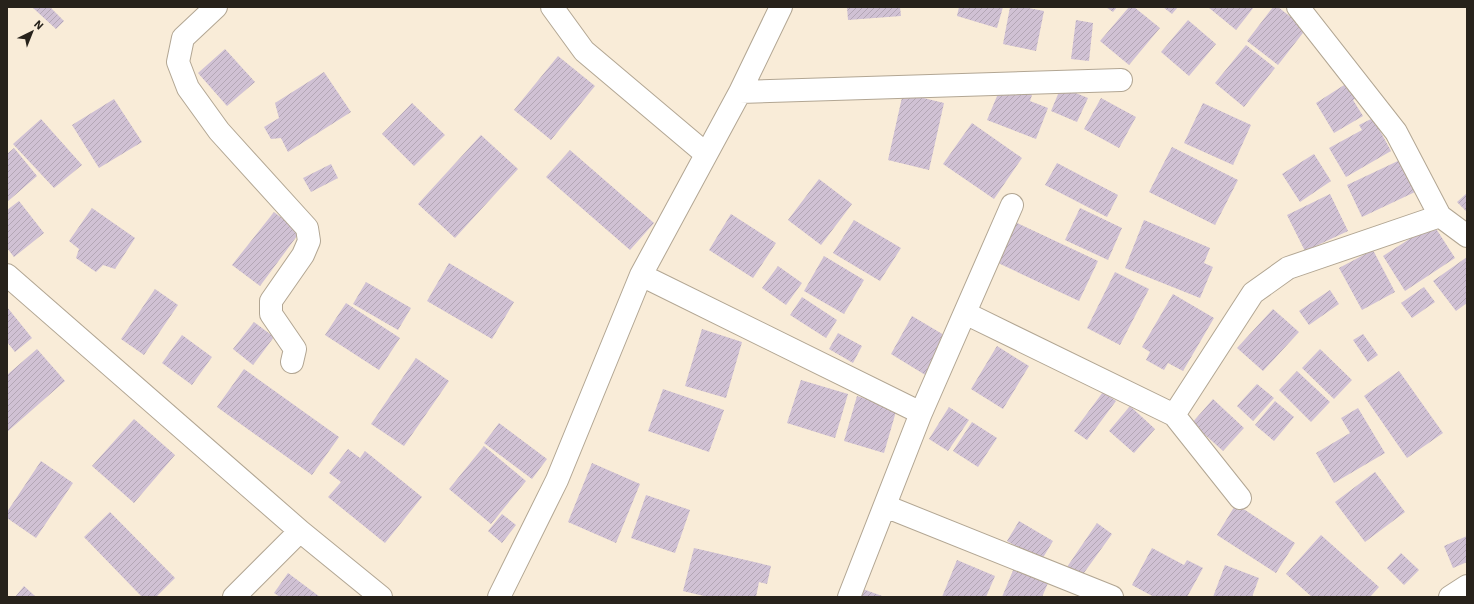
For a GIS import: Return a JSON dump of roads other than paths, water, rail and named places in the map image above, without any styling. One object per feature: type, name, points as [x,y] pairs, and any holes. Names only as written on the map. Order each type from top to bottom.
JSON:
[{"type":"street","points":[[216,7],[182,38],[178,62],[188,88],[219,130],[308,228],[309,241],[303,255],[271,301],[271,314],[295,349],[292,362]]},
{"type":"street","points":[[552,7],[584,50],[706,154]]},
{"type":"street","points":[[498,597],[557,480],[641,275],[740,92],[781,7]]},
{"type":"street","points":[[1298,7],[1396,132],[1440,216],[1467,236]]},
{"type":"street","points":[[740,92],[1120,80]]},
{"type":"street","points":[[849,597],[920,413],[1012,205]]},
{"type":"street","points":[[1174,415],[1253,293],[1288,268],[1440,216]]},
{"type":"street","points":[[7,275],[300,531],[381,597]]},
{"type":"street","points":[[641,275],[920,413]]},
{"type":"street","points":[[965,313],[1174,415],[1240,498]]},
{"type":"street","points":[[885,506],[1112,597]]},
{"type":"street","points":[[234,597],[300,531]]},
{"type":"street","points":[[1450,597],[1467,586]]}]
